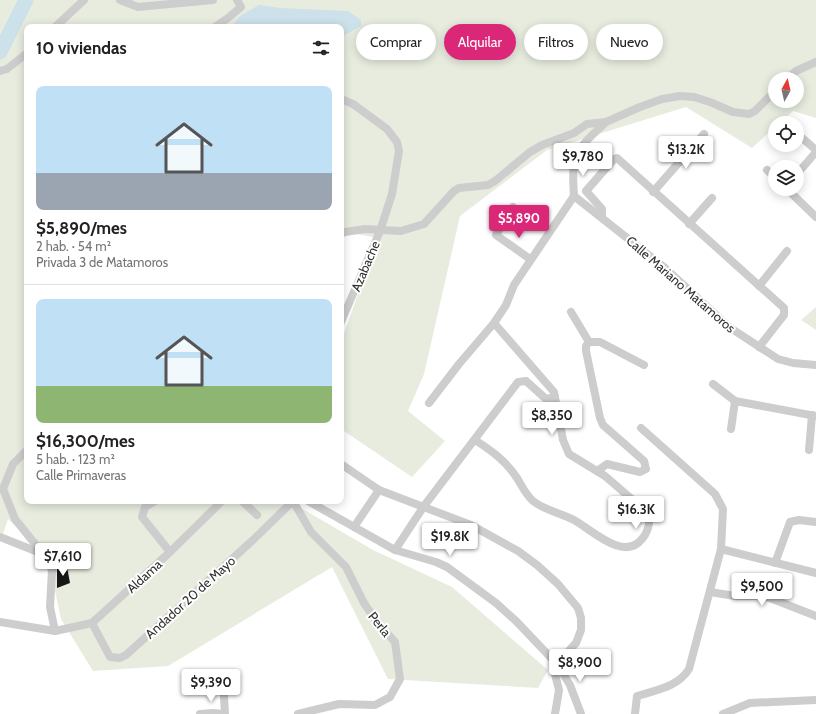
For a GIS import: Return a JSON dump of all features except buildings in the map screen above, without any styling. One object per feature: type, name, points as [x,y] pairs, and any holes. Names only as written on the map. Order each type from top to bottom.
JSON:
[{"type":"street","points":[[58,24],[84,0]]},
{"type":"street","points":[[120,0],[138,7],[213,0]]},
{"type":"street","points":[[219,24],[241,7],[237,0]]},
{"type":"street","points":[[0,71],[7,68],[24,55]]},
{"type":"street","points":[[795,72],[816,62]]},
{"type":"street","points":[[344,233],[365,229],[401,231],[424,224],[454,191],[459,188],[488,185],[495,182],[530,152],[542,145],[574,132],[587,124],[606,122],[662,99],[680,96],[694,97],[733,112],[748,114],[762,105],[768,99]]},
{"type":"street","name":"Azabache","points":[[344,101],[353,104],[387,129],[397,142],[399,151],[392,194],[380,231],[344,308]]},
{"type":"street","points":[[429,403],[506,305],[514,285],[530,259],[574,196],[573,165],[575,156],[589,138],[606,122]]},
{"type":"street","points":[[653,192],[704,134]]},
{"type":"street","points":[[804,139],[816,151],[804,166]]},
{"type":"street","points":[[602,217],[602,209],[586,191],[614,159],[617,158],[653,192],[784,308],[784,315],[759,347]]},
{"type":"street","name":"Calle Mariano Matamoros","points":[[574,196],[665,268],[721,322],[778,359],[816,364]]},
{"type":"street","points":[[794,196],[816,217]]},
{"type":"street","points":[[689,224],[712,198]]},
{"type":"street","points":[[512,207],[496,235],[530,259]]},
{"type":"street","points":[[759,286],[786,251]]},
{"type":"street","points":[[571,312],[588,342],[586,350],[600,418],[603,425],[644,461],[646,470],[640,472],[607,464],[597,471]]},
{"type":"street","points":[[475,440],[495,452],[506,462],[533,501],[575,521],[616,546],[630,547],[640,542],[647,533],[650,522],[650,514],[597,471],[569,454],[565,448],[554,392],[494,322]]},
{"type":"street","points":[[588,342],[600,342],[644,365]]},
{"type":"street","points":[[395,550],[424,506],[521,381],[526,381],[546,399],[555,397]]},
{"type":"street","points":[[713,384],[735,401],[814,416],[809,450]]},
{"type":"street","points":[[730,429],[735,401]]},
{"type":"street","points":[[635,714],[637,696],[670,686],[684,677],[689,669],[721,549],[724,509],[715,494],[641,428]]},
{"type":"street","points":[[24,453],[13,464],[3,489],[15,518],[44,554],[52,570],[50,607],[55,631]]},
{"type":"street","points":[[344,466],[379,490],[471,525],[518,551],[537,565],[558,584],[578,608],[581,618],[581,630],[576,643],[557,664],[554,670],[559,695],[555,714]]},
{"type":"street","points":[[354,527],[379,490]]},
{"type":"street","points":[[150,504],[145,507],[142,512],[142,517],[170,552]]},
{"type":"street","name":"Aldama","points":[[92,623],[170,552],[219,504]]},
{"type":"street","points":[[245,504],[257,515]]},
{"type":"street","name":"Andador 20 de Mayo","points":[[92,623],[110,657],[120,658],[126,655],[253,540],[290,504]]},
{"type":"street","name":"Perla","points":[[295,504],[311,532],[346,567],[364,604],[377,622],[395,642],[400,679],[390,697],[375,705],[339,704],[298,714]]},
{"type":"street","points":[[313,504],[395,550],[436,562],[447,567],[496,603],[516,621],[557,664],[570,685],[581,714]]},
{"type":"street","points":[[774,563],[790,522],[798,520],[816,522]]},
{"type":"street","points":[[0,537],[44,554]]},
{"type":"street","points":[[721,549],[816,573]]},
{"type":"street","points":[[710,592],[735,596],[763,596],[816,616]]},
{"type":"street","points":[[0,622],[55,631],[92,623]]},
{"type":"street","points":[[200,714],[224,714],[223,679]]},
{"type":"street","points":[[723,714],[750,703],[816,700]]},
{"type":"shaded area","points":[[0,0],[816,0],[816,118],[793,111],[788,116],[768,116],[768,133],[752,148],[686,107],[547,150],[460,216],[424,374],[408,411],[445,441],[412,477],[344,431],[344,334],[378,238],[344,232],[344,24],[24,24],[24,504],[294,504],[373,550],[452,587],[548,670],[538,688],[388,679],[332,567],[168,666],[93,671],[61,619],[48,558],[8,519],[3,534],[0,533]]},
{"type":"shaded area","points":[[816,307],[816,330],[801,320]]},
{"type":"water","points":[[259,5],[280,8],[348,11],[361,20],[361,24],[356,24],[356,29],[344,35],[344,24],[233,24],[240,16]]},
{"type":"waterway","points":[[0,52],[26,0]]}]
